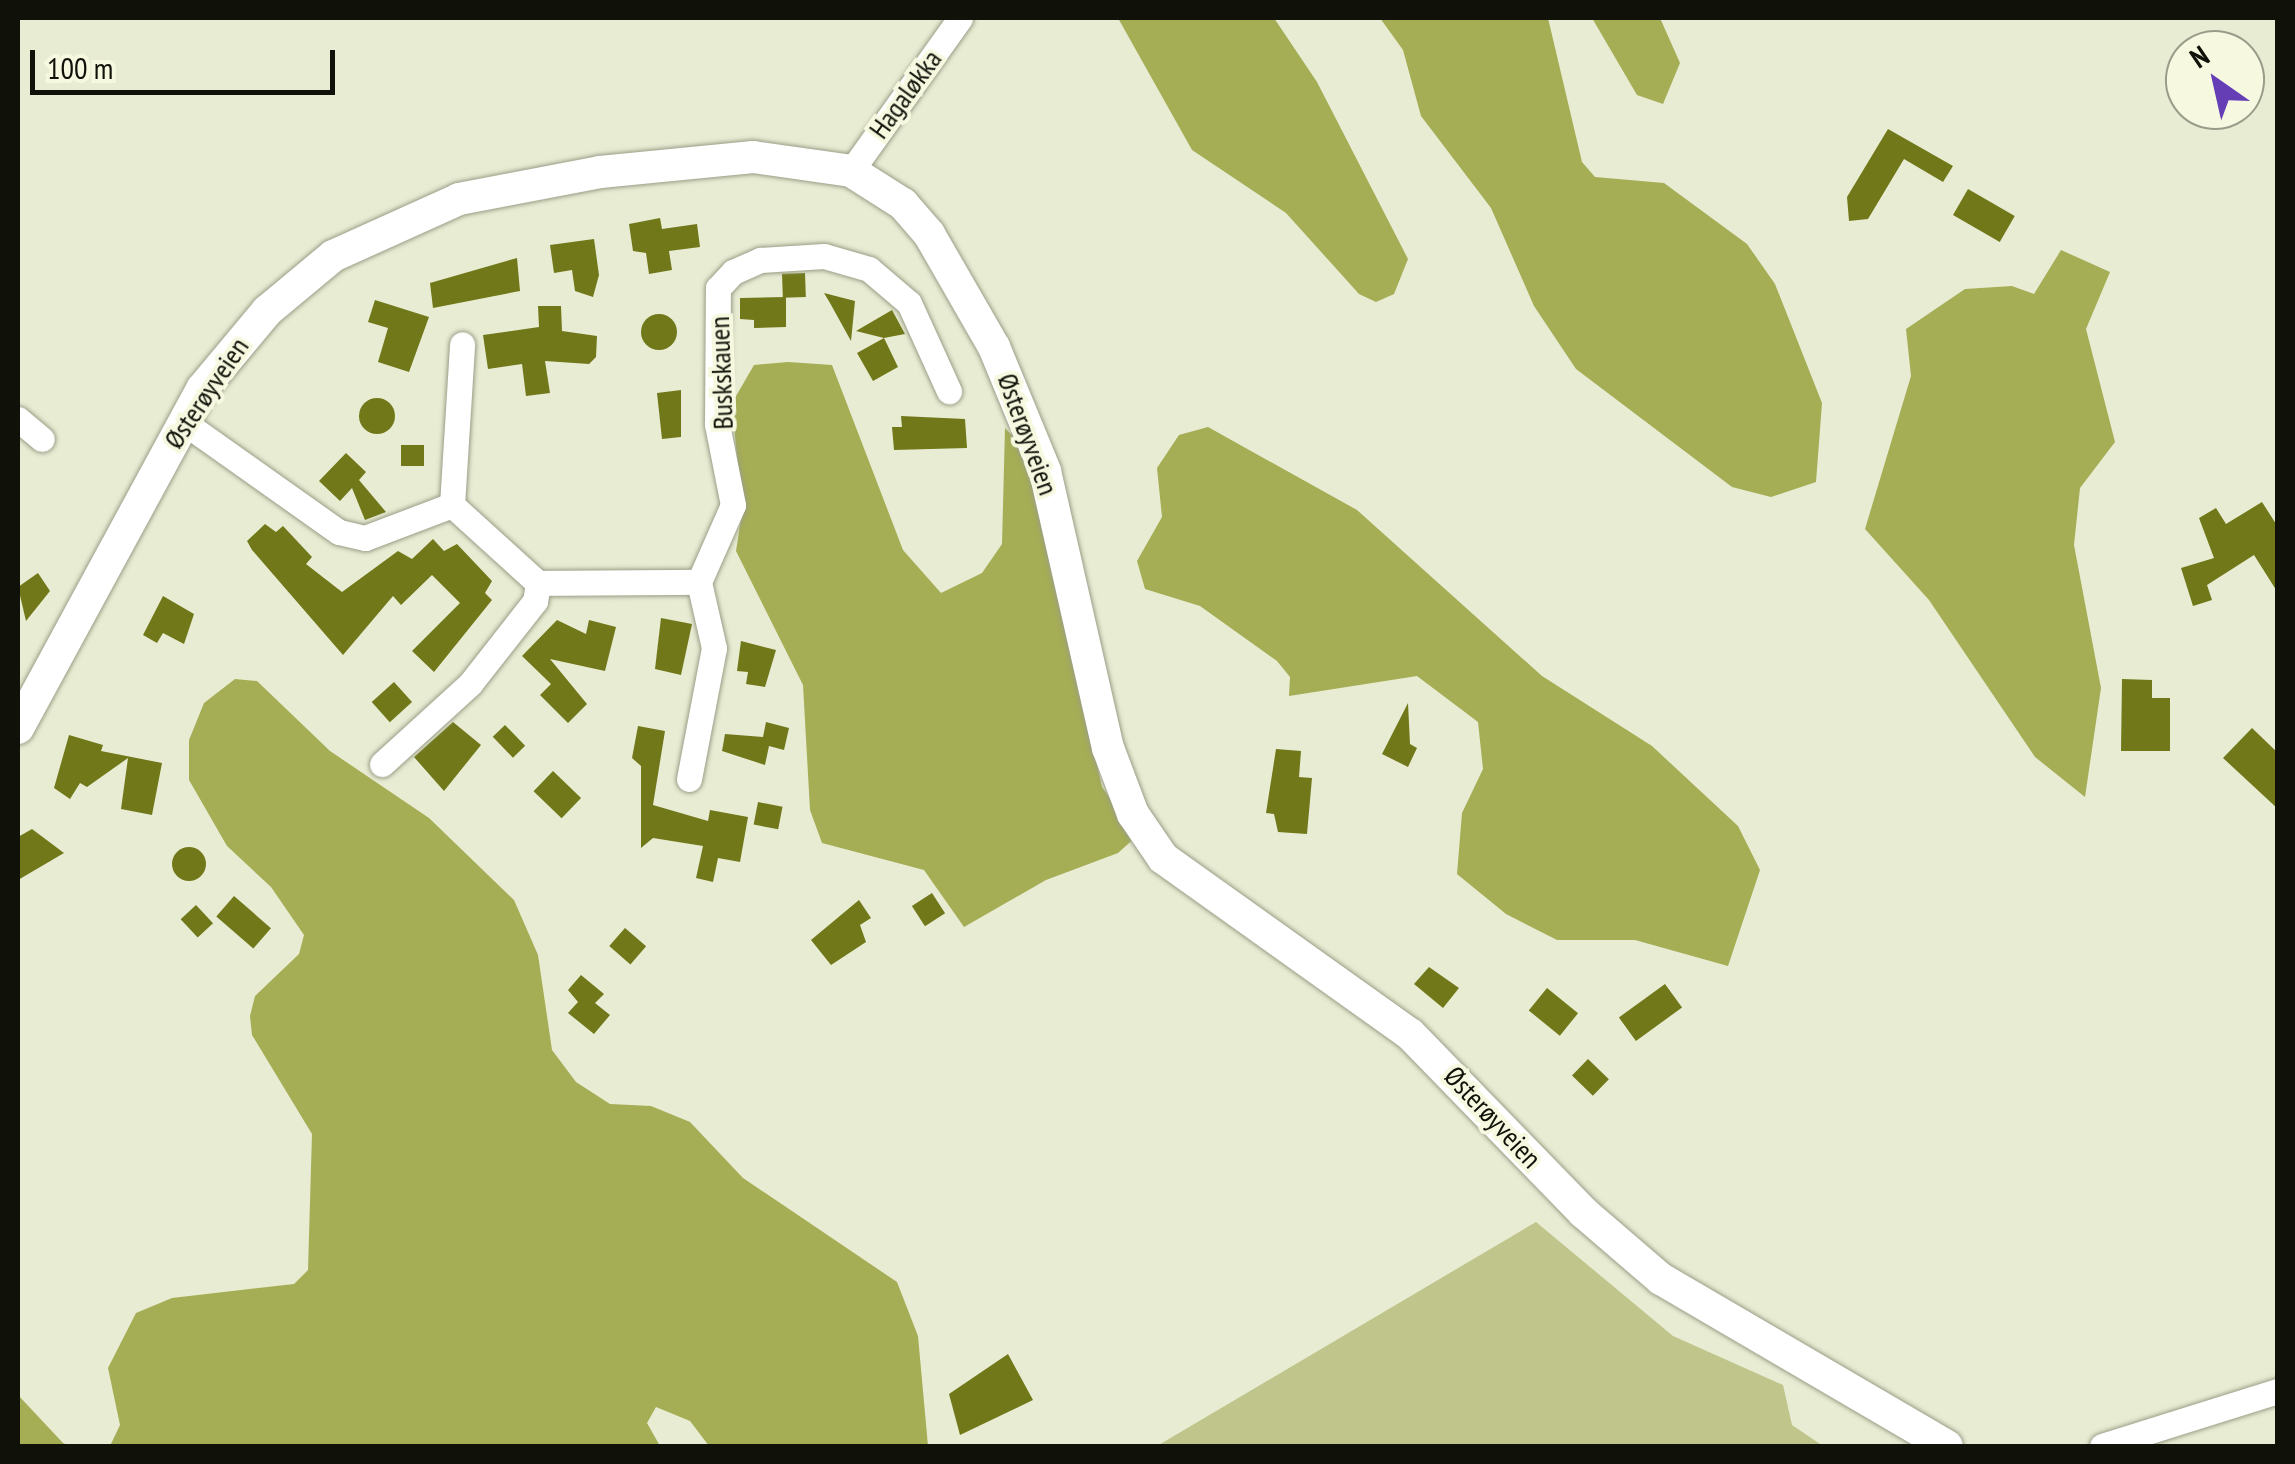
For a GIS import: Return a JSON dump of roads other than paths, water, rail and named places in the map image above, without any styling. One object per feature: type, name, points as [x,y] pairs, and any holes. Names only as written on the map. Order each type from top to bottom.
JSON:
[{"type":"main road","name":"Østerøyveien","points":[[18,728],[182,421],[242,336],[295,285],[348,246],[417,213],[521,185],[676,161],[773,158],[851,171],[903,204],[929,234],[994,346],[1045,470],[1108,748],[1133,814],[1163,858],[1420,1042],[1583,1212],[1661,1279],[1946,1446]]},
{"type":"street","name":"Hagaløkka","points":[[851,171],[960,18]]},
{"type":"street","name":"Buskskauen","points":[[700,582],[733,504],[717,405],[718,288],[733,272],[760,260],[824,256],[869,269],[909,303],[949,391]]},
{"type":"street","points":[[452,505],[462,344]]},
{"type":"street","points":[[18,418],[42,439]]},
{"type":"street","points":[[182,421],[339,532],[365,538],[452,505]]},
{"type":"street","points":[[452,505],[538,582],[700,582],[714,648],[690,779]]},
{"type":"street","points":[[382,764],[470,684],[535,602],[538,582]]},
{"type":"street","points":[[2102,1446],[2278,1391]]}]
